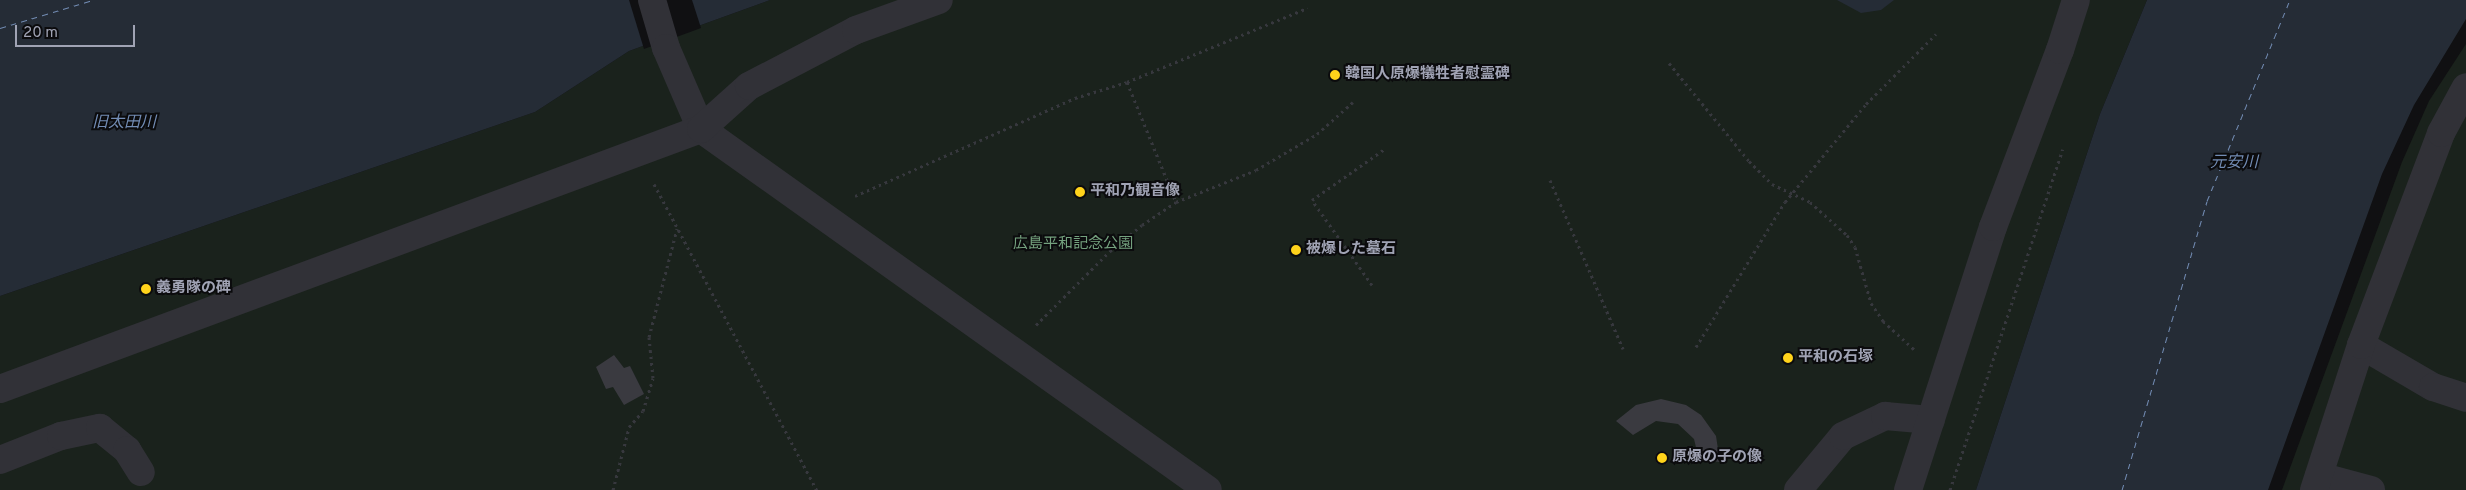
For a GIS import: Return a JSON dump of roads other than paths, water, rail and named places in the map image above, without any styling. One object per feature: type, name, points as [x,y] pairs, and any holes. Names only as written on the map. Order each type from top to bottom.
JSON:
[{"type":"street","points":[[652,0],[666,48],[702,129],[1208,490]]},
{"type":"street","points":[[0,389],[702,129],[749,86],[856,30],[939,0]]},
{"type":"street","points":[[1908,490],[1993,227],[2060,50],[2076,0]]},
{"type":"street","points":[[2371,490],[2316,483],[2361,345],[2441,133],[2466,87]]},
{"type":"street","points":[[2361,345],[2433,387],[2466,398]]},
{"type":"street","points":[[1798,490],[1843,436],[1885,416],[1931,420]]},
{"type":"street","points":[[0,460],[62,436],[100,428],[128,450],[141,472]]},
{"type":"water","name":"旧太田川","points":[[0,0],[770,0],[629,51],[535,112],[0,296]]},
{"type":"water","points":[[1837,0],[1894,0],[1881,10],[1861,13]]},
{"type":"water","name":"元安川","points":[[2147,0],[2466,0],[2466,19],[2414,105],[2382,174],[2268,490],[1976,490],[2100,114]]},
{"type":"place","name":"韓国人原爆犠牲者慰霊碑","points":[[1335,75]]},
{"type":"place","name":"平和乃観音像","points":[[1080,192]]},
{"type":"place","name":"被爆した墓石","points":[[1296,250]]},
{"type":"place","name":"義勇隊の碑","points":[[146,289]]},
{"type":"place","name":"平和の石塚","points":[[1788,358]]},
{"type":"place","name":"原爆の子の像","points":[[1662,458]]},
{"type":"park label","name":"広島平和記念公園","points":[[1073,245]]}]
